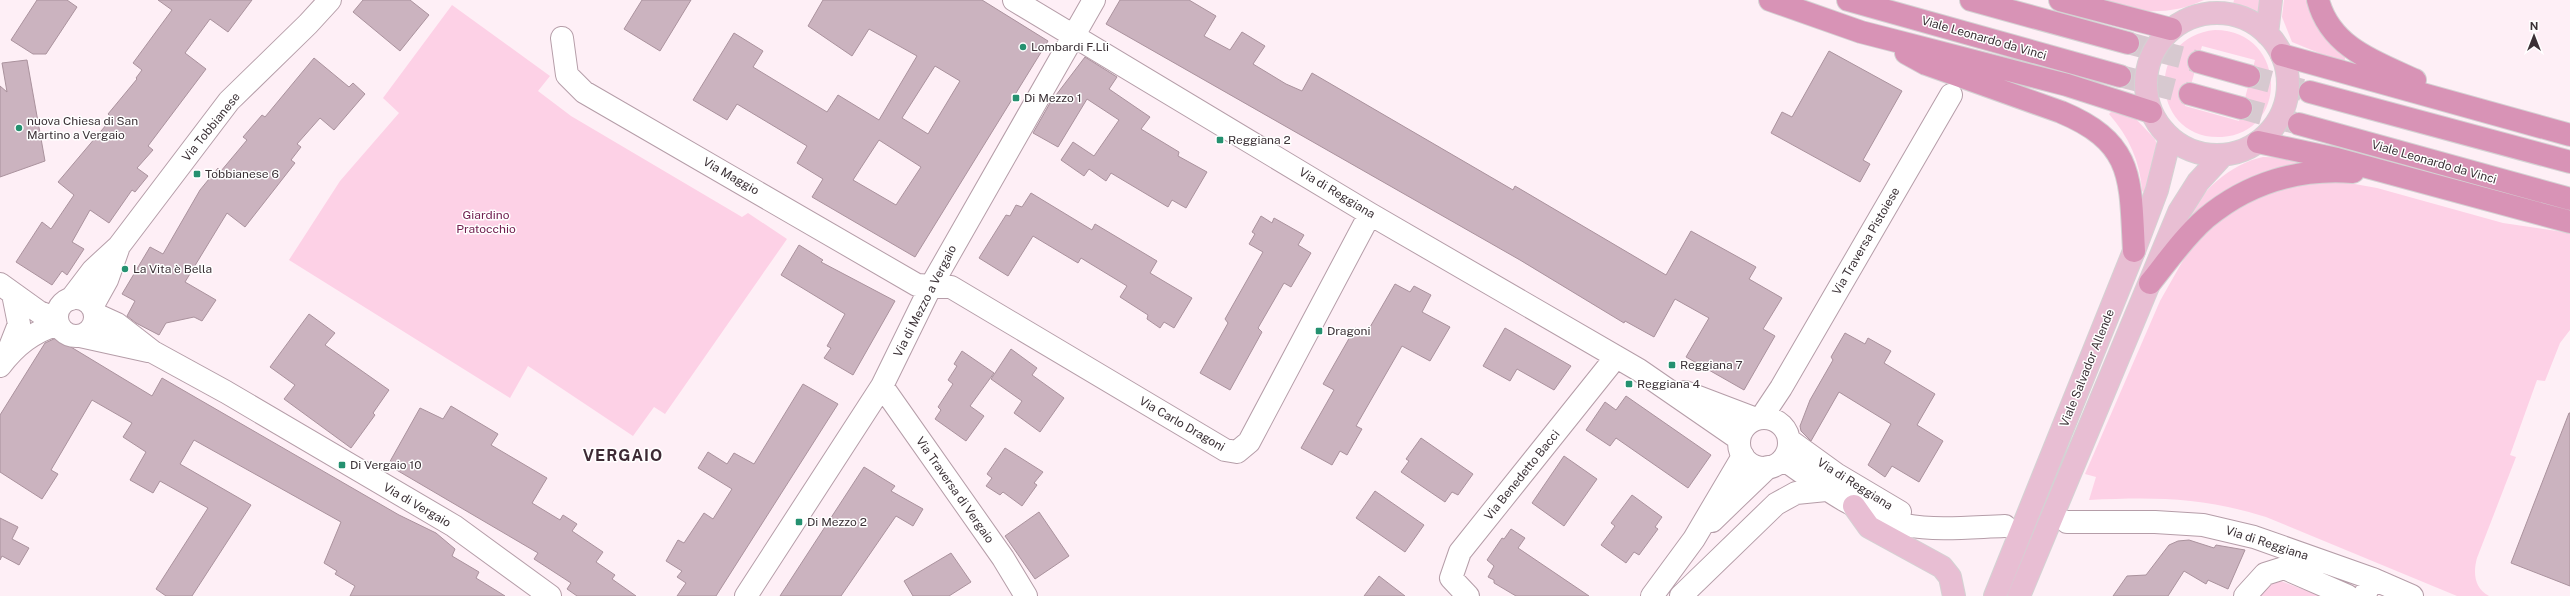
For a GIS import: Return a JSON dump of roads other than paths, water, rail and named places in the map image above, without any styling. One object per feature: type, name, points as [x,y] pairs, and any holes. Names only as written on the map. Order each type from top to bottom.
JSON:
[{"type":"highway","points":[[1770,0],[1862,32],[2067,85],[2151,112]]},
{"type":"highway","name":"Viale Leonardo da Vinci","points":[[1848,0],[2120,76]]},
{"type":"highway","points":[[1971,0],[2128,43]]},
{"type":"highway","points":[[2060,0],[2171,29]]},
{"type":"highway","points":[[2318,0],[2326,20],[2345,44],[2373,61],[2469,105]]},
{"type":"highway","points":[[1862,32],[1926,64],[2083,121],[2105,136],[2116,147],[2127,172],[2134,251]]},
{"type":"highway","points":[[2282,55],[2469,105],[2570,135]]},
{"type":"highway","points":[[2199,62],[2249,76]]},
{"type":"highway","points":[[2310,92],[2570,162]]},
{"type":"highway","points":[[2190,94],[2241,108]]},
{"type":"highway","name":"Viale Leonardo da Vinci","points":[[2299,124],[2570,199]]},
{"type":"highway","points":[[2258,142],[2313,153],[2570,222]]},
{"type":"highway","points":[[2150,283],[2205,219],[2222,206],[2264,183],[2313,172],[2340,171],[2400,176]]},
{"type":"main road","points":[[2267,34],[2272,0]]},
{"type":"main road","points":[[2215,7],[2246,20],[2267,34],[2282,55],[2287,71],[2288,87],[2285,102],[2276,122],[2258,142],[2235,152],[2223,155],[2190,150],[2170,138],[2162,130],[2151,112],[2147,99],[2146,74],[2155,49],[2171,29],[2215,7]]},
{"type":"main road","name":"Viale Salvador Allende","points":[[1995,596],[2134,251],[2157,190],[2170,138]]},
{"type":"main road","name":"Viale Salvador Allende","points":[[2019,596],[2182,208],[2198,182],[2223,155]]},
{"type":"main road","points":[[1854,506],[1869,527],[1942,567],[1950,577],[1954,596]]},
{"type":"street","name":"Via Tobbianese","points":[[71,299],[93,270],[119,246],[229,101],[308,24],[330,0]]},
{"type":"street","name":"Via di Reggiana","points":[[1014,0],[1370,214],[1661,384],[1741,447],[1756,466],[1780,448]]},
{"type":"street","name":"Via di Mezzo a Vergaio","points":[[746,596],[882,386],[931,286],[1094,0]]},
{"type":"street","name":"Via Maggio","points":[[562,38],[567,75],[584,92],[917,285],[931,286]]},
{"type":"street","name":"Via Traversa Pistoiese","points":[[1758,418],[1781,388],[1951,95]]},
{"type":"street","name":"Via Carlo Dragoni","points":[[931,286],[951,287],[1225,450],[1237,452],[1249,442],[1370,214]]},
{"type":"street","name":"Via Tobbianese","points":[[93,310],[107,280],[119,246]]},
{"type":"street","points":[[3,362],[19,324],[7,289]]},
{"type":"street","name":"Via di Vergaio","points":[[7,289],[39,312],[57,322],[68,334],[153,352]]},
{"type":"street","points":[[3,362],[34,333],[57,322],[60,306],[71,299]]},
{"type":"street","name":"Via di Vergaio","points":[[71,299],[83,299],[93,310],[117,324],[153,352],[205,380],[454,526],[550,596]]},
{"type":"street","points":[[80,336],[92,328],[93,310]]},
{"type":"street","name":"Via Benedetto Bacci","points":[[1468,596],[1451,578],[1460,552],[1616,357]]},
{"type":"street","name":"Via di Reggiana","points":[[1661,384],[1758,418],[1773,419],[1780,448],[1826,490],[1854,506],[1899,523],[1921,526],[2005,526]]},
{"type":"street","name":"Via Traversa di Vergaio","points":[[882,386],[1003,558],[1026,596]]},
{"type":"street","points":[[1652,596],[1694,539],[1780,448],[1781,388]]},
{"type":"street","points":[[1694,539],[1741,447],[1747,424],[1758,418]]},
{"type":"street","name":"Via di Reggiana","points":[[1780,448],[1846,481],[1921,526]]},
{"type":"street","points":[[1681,596],[1776,504],[1796,493],[1826,490]]},
{"type":"street","name":"Via di Reggiana","points":[[2067,522],[2155,522],[2204,525],[2254,537],[2369,588],[2412,596]]},
{"type":"street","points":[[2245,596],[2265,574],[2284,568],[2348,596]]},
{"type":"tunnel","points":[[2128,43],[2199,62]]},
{"type":"tunnel","points":[[2120,76],[2190,94]]},
{"type":"tunnel","points":[[2249,76],[2310,92]]},
{"type":"tunnel","points":[[2241,108],[2299,124]]},
{"type":"place","name":"Lombardi F.Lli","points":[[1023,47]]},
{"type":"place","name":"Di Mezzo 1","points":[[1016,98]]},
{"type":"place","name":"nuova Chiesa di San Martino a Vergaio","points":[[19,128]]},
{"type":"place","name":"Reggiana 2","points":[[1220,140]]},
{"type":"place","name":"Tobbianese 6","points":[[197,174]]},
{"type":"place","name":"La Vita è Bella","points":[[125,269]]},
{"type":"place","name":"Dragoni","points":[[1319,331]]},
{"type":"place","name":"Reggiana 7","points":[[1672,365]]},
{"type":"place","name":"Reggiana 4","points":[[1629,384]]},
{"type":"place","name":"Di Vergaio 10","points":[[342,465]]},
{"type":"place","name":"Di Mezzo 2","points":[[799,522]]},
{"type":"district","name":"VERGAIO","points":[[623,455]]},
{"type":"park label","name":"Giardino Pratocchio","points":[[486,222]]}]
